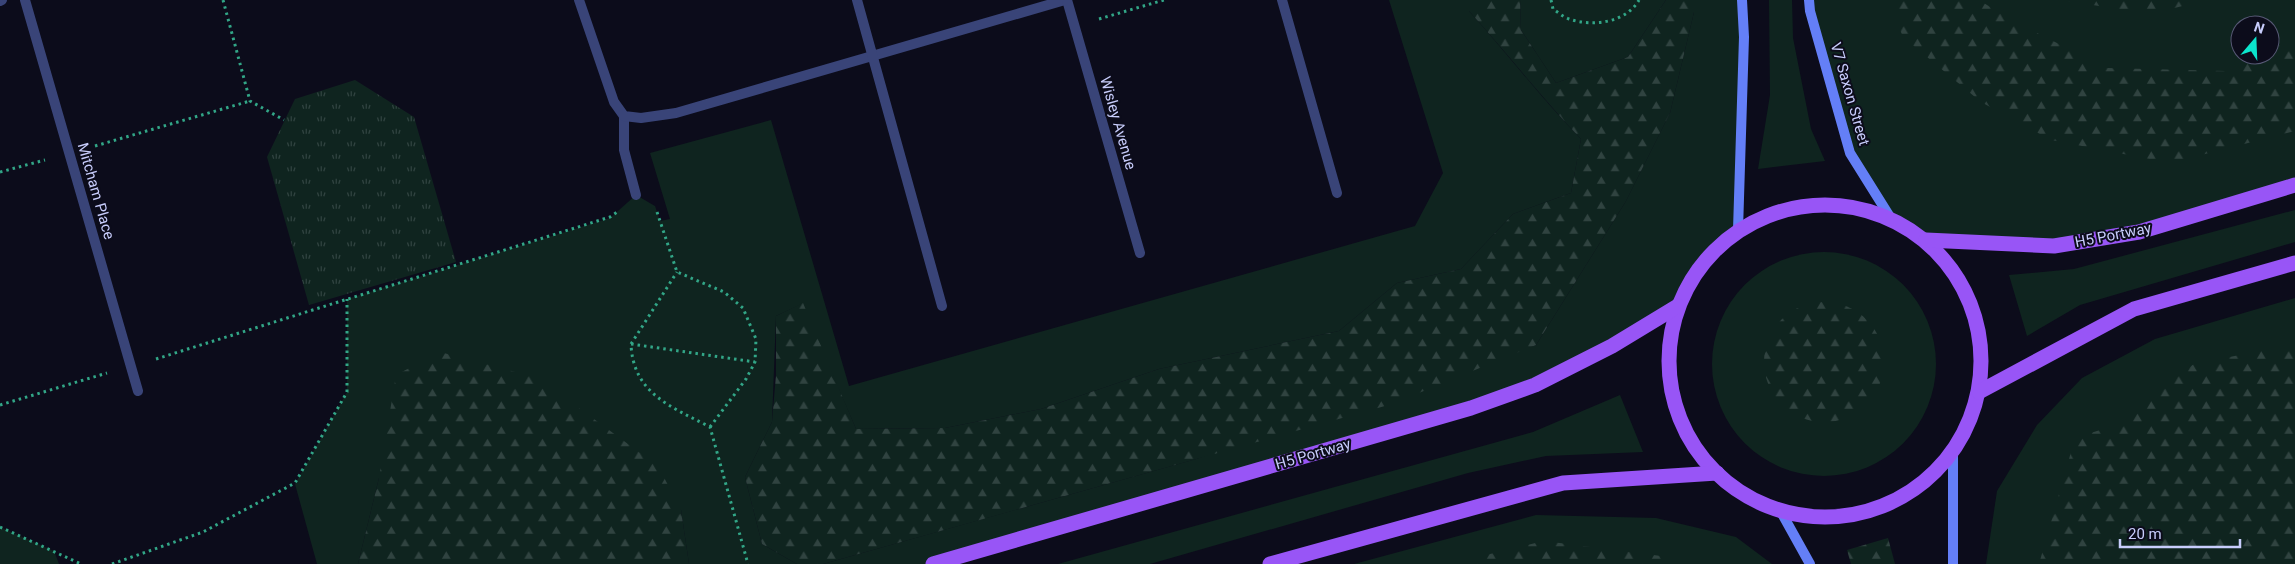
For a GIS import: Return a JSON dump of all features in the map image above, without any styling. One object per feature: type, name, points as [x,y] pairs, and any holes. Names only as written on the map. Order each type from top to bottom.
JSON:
[{"type":"main road","name":"H5 Portway","points":[[1926,240],[2054,246],[2139,232],[2295,184]]},
{"type":"main road","points":[[1839,205],[1890,217],[1926,240],[1962,283],[1980,336],[1979,392],[1969,424],[1953,452],[1919,486],[1876,509],[1828,517],[1780,510],[1746,496],[1717,473],[1689,438],[1672,396],[1669,350],[1678,306],[1702,263],[1738,230],[1786,208],[1839,205]]},
{"type":"main road","points":[[1979,392],[2134,309],[2295,263]]},
{"type":"main road","name":"H5 Portway","points":[[933,564],[1471,408],[1535,385],[1612,346],[1678,306]]},
{"type":"main road","points":[[1270,564],[1563,483],[1717,473]]},
{"type":"street","name":"Mitcham Place","points":[[25,0],[138,391]]},
{"type":"street","points":[[579,0],[606,85],[614,102],[624,116],[624,150],[636,195]]},
{"type":"street","points":[[857,0],[942,306]]},
{"type":"street","name":"Wisley Avenue","points":[[624,116],[641,118],[676,113],[1066,0],[1140,253]]},
{"type":"street","points":[[1282,0],[1337,193]]},
{"type":"street","points":[[1738,230],[1744,37],[1742,0]]},
{"type":"street","name":"V7 Saxon Street","points":[[1809,0],[1810,11],[1850,153],[1890,217]]},
{"type":"street","points":[[1953,452],[1953,564]]},
{"type":"street","points":[[1780,510],[1810,564]]},
{"type":"path","points":[[223,0],[250,101]]},
{"type":"path","points":[[1551,0],[1552,9],[1567,19],[1588,23],[1616,20],[1639,0]]},
{"type":"path","points":[[0,172],[69,154],[250,101],[284,120]]},
{"type":"path","points":[[0,405],[610,218],[636,195],[655,206],[677,272],[724,292],[743,308],[756,339],[755,362],[746,379],[710,427]]},
{"type":"path","points":[[677,272],[631,344],[637,375],[649,391],[667,404],[710,427],[748,564]]},
{"type":"path","points":[[112,564],[203,532],[295,484],[347,392],[347,299]]},
{"type":"path","points":[[631,344],[755,362]]},
{"type":"path","points":[[0,527],[80,564]]},
{"type":"green space","points":[[1389,0],[1469,0],[1469,11],[1581,139],[1571,193],[1513,214],[1461,269],[1397,283],[1339,331],[1159,369],[1041,409],[945,428],[856,429],[802,304],[776,316],[772,422],[745,477],[762,544],[797,564],[689,564],[681,510],[379,478],[358,564],[317,564],[295,484],[347,392],[347,299],[610,218],[636,195],[655,206],[660,221],[670,219],[650,153],[771,120],[849,386],[1415,226],[1443,173]]},
{"type":"green space","points":[[1469,0],[1520,0],[1521,30],[1556,83],[1628,57],[1666,0],[1694,0],[1694,12],[1670,113],[1626,201],[1536,345],[1392,404],[823,564],[797,564],[762,544],[745,477],[772,422],[776,375],[776,316],[803,303],[856,429],[945,428],[1041,409],[1159,369],[1339,331],[1397,283],[1461,269],[1513,214],[1571,193],[1581,139],[1469,11]]},
{"type":"green space","points":[[1520,0],[1666,0],[1628,57],[1556,83],[1521,30]]},
{"type":"green space","points":[[1694,0],[1742,0],[1738,230],[1702,263],[1678,306],[1535,385],[933,564],[823,564],[1196,459],[1536,345],[1626,201],[1670,113],[1694,12]]},
{"type":"green space","points":[[1769,0],[1792,0],[1793,38],[1811,129],[1825,161],[1758,169],[1770,95]]},
{"type":"green space","points":[[1809,0],[2295,0],[2295,185],[2139,232],[2054,246],[1926,240],[1890,217],[1850,153]]},
{"type":"green space","points":[[1888,0],[1979,0],[2011,20],[2107,68],[2225,71],[2236,65],[2280,65],[2280,42],[2295,34],[2295,131],[2170,163],[2051,140],[1981,102],[1903,37]]},
{"type":"green space","points":[[2061,0],[2207,0],[2150,14]]},
{"type":"green space","points":[[355,80],[414,117],[456,262],[309,305],[267,157],[295,99]]},
{"type":"green space","points":[[2295,210],[2295,242],[2080,305],[2027,336],[2009,275],[2074,269]]},
{"type":"green space","points":[[1813,252],[1835,252],[1867,260],[1877,265],[1895,277],[1911,293],[1928,321],[1934,342],[1936,364],[1934,386],[1928,407],[1911,435],[1895,451],[1867,468],[1835,476],[1813,476],[1781,468],[1771,463],[1753,451],[1737,435],[1720,407],[1712,375],[1712,353],[1720,321],[1725,311],[1737,293],[1753,277],[1781,260]]},
{"type":"green space","points":[[2295,298],[2295,564],[1986,564],[1997,491],[2037,425],[2082,378],[2155,339]]},
{"type":"green space","points":[[1824,302],[1836,303],[1847,307],[1857,312],[1866,320],[1874,329],[1879,339],[1883,350],[1883,374],[1879,385],[1874,395],[1866,404],[1857,412],[1847,417],[1836,421],[1824,422],[1812,421],[1801,417],[1791,412],[1782,404],[1774,395],[1769,385],[1765,374],[1764,362],[1765,350],[1769,339],[1774,329],[1782,320],[1791,312],[1801,307],[1812,303]]},
{"type":"green space","points":[[2295,344],[2295,564],[2039,564],[2075,438],[2119,424],[2158,389],[2194,364]]},
{"type":"green space","points":[[440,352],[538,378],[658,466],[681,510],[689,564],[358,564],[379,478],[396,375]]},
{"type":"green space","points":[[1620,395],[1643,452],[1546,456],[1468,473],[1150,564],[1058,564],[1533,432]]},
{"type":"green space","points":[[1536,515],[1656,518],[1736,537],[1772,564],[1354,564]]},
{"type":"green space","points":[[0,527],[54,551],[59,564],[0,564]]},
{"type":"green space","points":[[1888,538],[1895,564],[1851,564],[1847,550]]},
{"type":"green space","points":[[1544,541],[1661,556],[1669,564],[1449,564]]}]
